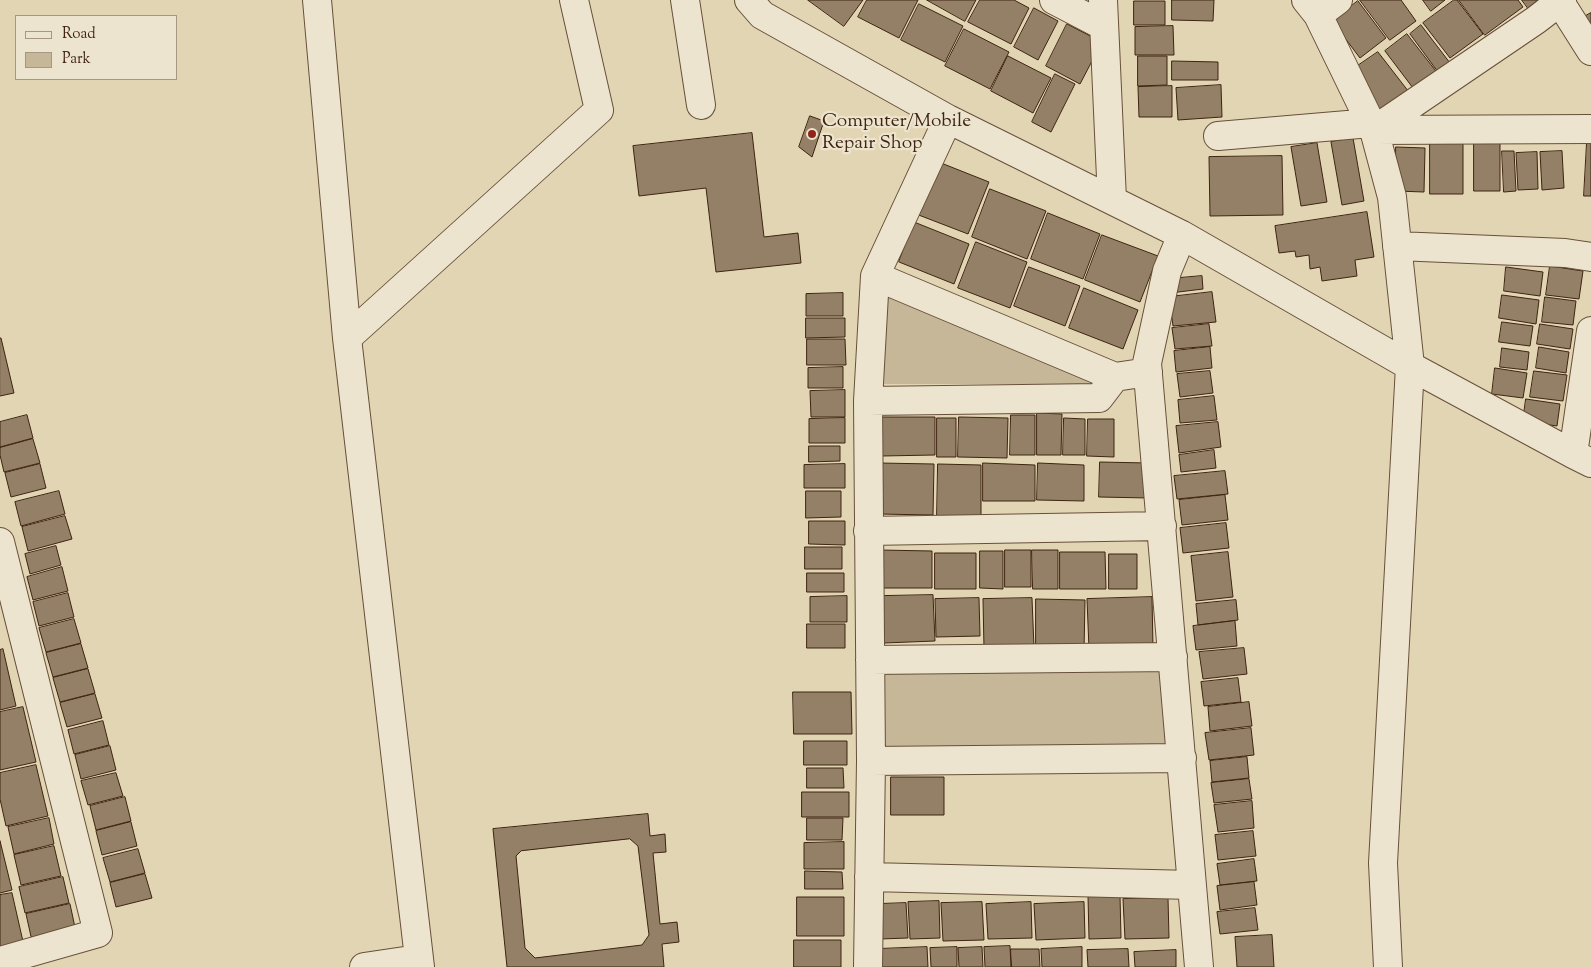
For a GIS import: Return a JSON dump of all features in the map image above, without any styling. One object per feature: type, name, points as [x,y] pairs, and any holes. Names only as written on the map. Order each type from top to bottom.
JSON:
[{"type":"street","points":[[317,0],[347,338],[419,963],[364,967]]},
{"type":"street","points":[[347,338],[599,110],[574,0]]},
{"type":"street","points":[[685,0],[702,105]]},
{"type":"street","points":[[749,0],[762,15],[948,118],[1182,235],[1410,366],[1582,459],[1591,331]]},
{"type":"street","points":[[1054,0],[1104,13],[1112,200]]},
{"type":"street","points":[[1373,127],[1536,20],[1561,1],[1591,51]]},
{"type":"street","points":[[1321,5],[1373,127],[1392,197],[1410,366],[1383,864],[1388,967]]},
{"type":"street","points":[[868,967],[871,762],[868,401],[876,276],[948,118]]},
{"type":"street","points":[[1218,136],[1373,127],[1591,129]]},
{"type":"street","points":[[1182,235],[1167,271],[1147,363],[1199,967]]},
{"type":"street","points":[[1397,246],[1565,253],[1591,258]]},
{"type":"street","points":[[876,276],[1114,377],[1148,372]]},
{"type":"street","points":[[868,401],[1099,398],[1114,377]]},
{"type":"street","points":[[868,531],[1162,526]]},
{"type":"street","points":[[0,542],[98,933],[0,961]]},
{"type":"street","points":[[870,660],[1173,657]]},
{"type":"street","points":[[871,762],[1182,758]]},
{"type":"street","points":[[869,877],[1192,885]]},
{"type":"green space","points":[[884,295],[1099,370],[1095,384],[880,384]]},
{"type":"green space","points":[[1166,669],[1168,747],[882,751],[881,672]]},
{"type":"building","points":[[808,0],[863,0],[844,26]]},
{"type":"building","points":[[867,0],[918,0],[899,38],[858,17]]},
{"type":"building","points":[[927,0],[976,0],[965,21]]},
{"type":"building","points":[[980,0],[1014,0],[1029,8],[1011,44],[968,22]]},
{"type":"building","points":[[1172,0],[1214,0],[1213,21],[1172,20]]},
{"type":"building","points":[[1360,0],[1401,0],[1416,21],[1390,40]]},
{"type":"building","points":[[1423,0],[1445,0],[1431,11]]},
{"type":"building","points":[[1454,0],[1457,0],[1483,34],[1450,58],[1423,23]]},
{"type":"building","points":[[1459,0],[1518,0],[1523,7],[1485,35]]},
{"type":"building","points":[[1522,0],[1538,0],[1528,8]]},
{"type":"building","points":[[1134,1],[1165,1],[1165,25],[1134,25]]},
{"type":"building","points":[[1358,1],[1386,38],[1360,58],[1332,21]]},
{"type":"building","points":[[919,4],[963,26],[945,62],[901,40]]},
{"type":"building","points":[[1034,8],[1058,21],[1038,60],[1014,47]]},
{"type":"building","points":[[1591,13],[1591,37],[1580,19]]},
{"type":"building","points":[[1067,24],[1102,42],[1080,84],[1046,66]]},
{"type":"building","points":[[1421,25],[1450,63],[1438,72],[1410,34]]},
{"type":"building","points":[[1173,26],[1174,55],[1135,55],[1135,27]]},
{"type":"building","points":[[964,29],[1009,52],[990,89],[945,66]]},
{"type":"building","points":[[1407,34],[1439,75],[1416,92],[1385,51]]},
{"type":"building","points":[[1378,52],[1412,96],[1381,115],[1356,67]]},
{"type":"building","points":[[1008,56],[1051,78],[1033,113],[991,91]]},
{"type":"building","points":[[1138,56],[1167,56],[1167,85],[1138,86]]},
{"type":"building","points":[[1172,61],[1218,62],[1218,80],[1172,80]]},
{"type":"building","points":[[1055,74],[1075,84],[1051,132],[1032,122]]},
{"type":"building","points":[[1221,85],[1222,117],[1178,120],[1176,88]]},
{"type":"building","points":[[1172,86],[1172,117],[1139,117],[1138,87]]},
{"type":"building","name":"Computer/Mobile Repair Shop","points":[[810,116],[824,121],[812,157],[799,147]]},
{"type":"building","points":[[752,133],[764,237],[798,233],[801,263],[716,272],[706,188],[639,196],[633,146]]},
{"type":"building","points":[[1474,136],[1500,137],[1500,191],[1474,191]]},
{"type":"building","points":[[1353,138],[1364,201],[1342,205],[1331,142]]},
{"type":"building","points":[[1587,142],[1591,142],[1591,196],[1584,196]]},
{"type":"building","points":[[1317,143],[1327,202],[1301,206],[1291,147]]},
{"type":"building","points":[[1430,143],[1463,143],[1463,194],[1430,194]]},
{"type":"building","points":[[1396,147],[1425,148],[1424,192],[1396,191]]},
{"type":"building","points":[[1502,151],[1514,151],[1516,191],[1504,192]]},
{"type":"building","points":[[1562,151],[1564,188],[1542,190],[1540,152]]},
{"type":"building","points":[[1537,152],[1538,189],[1518,190],[1516,153]]},
{"type":"building","points":[[1282,156],[1283,215],[1210,216],[1209,157]]},
{"type":"building","points":[[936,161],[989,182],[968,234],[916,214]]},
{"type":"building","points":[[990,189],[1046,211],[1027,259],[972,237]]},
{"type":"building","points":[[1367,212],[1374,257],[1355,260],[1357,276],[1322,281],[1320,267],[1310,269],[1309,255],[1296,257],[1295,251],[1279,253],[1275,226]]},
{"type":"building","points":[[1048,213],[1100,234],[1083,279],[1031,259]]},
{"type":"building","points":[[914,222],[969,244],[954,284],[899,262]]},
{"type":"building","points":[[1102,235],[1158,256],[1140,302],[1085,280]]},
{"type":"building","points":[[976,242],[1027,262],[1010,308],[958,288]]},
{"type":"building","points":[[1550,266],[1583,271],[1579,299],[1546,295]]},
{"type":"building","points":[[1029,267],[1080,286],[1065,326],[1014,306]]},
{"type":"building","points":[[1506,267],[1543,272],[1540,296],[1504,291]]},
{"type":"building","points":[[1202,276],[1203,289],[1170,293],[1168,279]]},
{"type":"building","points":[[1084,288],[1138,310],[1123,349],[1069,328]]},
{"type":"building","points":[[1212,292],[1216,322],[1173,326],[1169,297]]},
{"type":"building","points":[[843,293],[843,316],[806,316],[806,294]]},
{"type":"building","points":[[1502,295],[1539,300],[1536,324],[1499,318]]},
{"type":"building","points":[[1545,297],[1576,301],[1573,325],[1542,322]]},
{"type":"building","points":[[806,318],[845,318],[845,337],[806,338]]},
{"type":"building","points":[[1502,322],[1533,326],[1530,346],[1499,342]]},
{"type":"building","points":[[1209,324],[1212,346],[1175,349],[1172,328]]},
{"type":"building","points":[[1540,324],[1573,329],[1570,349],[1537,344]]},
{"type":"building","points":[[0,338],[14,393],[0,396]]},
{"type":"building","points":[[807,339],[845,339],[846,365],[807,365]]},
{"type":"building","points":[[1210,347],[1212,368],[1176,372],[1174,351]]},
{"type":"building","points":[[1539,347],[1569,352],[1566,373],[1536,368]]},
{"type":"building","points":[[1502,348],[1529,352],[1527,370],[1500,367]]},
{"type":"building","points":[[843,367],[843,388],[808,388],[808,368]]},
{"type":"building","points":[[1495,368],[1527,373],[1523,398],[1492,394]]},
{"type":"building","points":[[1210,371],[1213,393],[1180,397],[1177,374]]},
{"type":"building","points":[[1534,371],[1567,375],[1563,401],[1530,397]]},
{"type":"building","points":[[845,390],[845,417],[811,417],[810,391]]},
{"type":"building","points":[[1214,396],[1217,420],[1180,423],[1178,400]]},
{"type":"building","points":[[1526,399],[1560,404],[1557,426],[1523,421]]},
{"type":"building","points":[[1037,413],[1062,414],[1061,455],[1037,455]]},
{"type":"building","points":[[27,415],[33,438],[0,447],[0,422]]},
{"type":"building","points":[[1011,415],[1035,415],[1035,455],[1010,455]]},
{"type":"building","points":[[882,417],[935,417],[935,455],[882,456]]},
{"type":"building","points":[[959,417],[1008,418],[1007,458],[958,457]]},
{"type":"building","points":[[845,418],[845,443],[809,443],[809,419]]},
{"type":"building","points":[[937,418],[956,418],[956,457],[937,457]]},
{"type":"building","points":[[1064,418],[1085,419],[1085,455],[1063,455]]},
{"type":"building","points":[[1088,419],[1114,419],[1114,457],[1087,456]]},
{"type":"building","points":[[1218,422],[1221,447],[1179,453],[1176,426]]},
{"type":"building","points":[[33,439],[40,463],[4,472],[0,448]]},
{"type":"building","points":[[809,446],[840,446],[840,461],[809,462]]},
{"type":"building","points":[[1214,450],[1216,468],[1181,472],[1179,455]]},
{"type":"building","points":[[1100,462],[1148,463],[1148,498],[1099,497]]},
{"type":"building","points":[[879,463],[934,464],[933,515],[878,514]]},
{"type":"building","points":[[983,463],[1035,465],[1035,501],[983,501]]},
{"type":"building","points":[[1038,463],[1084,465],[1084,501],[1037,500]]},
{"type":"building","points":[[40,464],[46,488],[11,497],[5,473]]},
{"type":"building","points":[[845,464],[845,488],[804,488],[804,465]]},
{"type":"building","points":[[938,464],[981,465],[981,517],[937,516]]},
{"type":"building","points":[[1225,471],[1228,494],[1177,499],[1174,476]]},
{"type":"building","points":[[59,491],[65,514],[21,526],[15,502]]},
{"type":"building","points":[[806,491],[841,491],[841,517],[806,518]]},
{"type":"building","points":[[1225,495],[1228,520],[1182,525],[1179,500]]},
{"type":"building","points":[[65,516],[72,539],[28,551],[22,527]]},
{"type":"building","points":[[809,521],[845,521],[845,545],[809,544]]},
{"type":"building","points":[[1226,523],[1229,548],[1183,553],[1180,528]]},
{"type":"building","points":[[56,546],[61,565],[30,574],[25,554]]},
{"type":"building","points":[[805,547],[842,547],[842,569],[805,569]]},
{"type":"building","points":[[879,550],[932,551],[932,588],[879,588]]},
{"type":"building","points":[[1005,550],[1031,550],[1031,587],[1005,587]]},
{"type":"building","points":[[1032,550],[1058,550],[1058,589],[1033,589]]},
{"type":"building","points":[[980,551],[1003,551],[1003,589],[980,588]]},
{"type":"building","points":[[1060,552],[1105,552],[1106,589],[1060,589]]},
{"type":"building","points":[[1228,552],[1233,597],[1196,601],[1191,556]]},
{"type":"building","points":[[935,553],[976,553],[976,589],[935,589]]},
{"type":"building","points":[[1109,554],[1137,554],[1137,589],[1109,589]]},
{"type":"building","points":[[62,567],[68,591],[33,600],[27,577]]},
{"type":"building","points":[[807,573],[844,573],[844,592],[807,592]]},
{"type":"building","points":[[68,593],[74,617],[39,626],[33,602]]},
{"type":"building","points":[[933,595],[935,641],[884,643],[883,596]]},
{"type":"building","points":[[847,596],[847,622],[810,622],[810,597]]},
{"type":"building","points":[[1152,597],[1153,648],[1089,649],[1087,599]]},
{"type":"building","points":[[979,598],[980,636],[936,637],[935,599]]},
{"type":"building","points":[[1032,598],[1034,648],[984,649],[983,599]]},
{"type":"building","points":[[1036,599],[1085,600],[1084,651],[1036,650]]},
{"type":"building","points":[[1236,600],[1238,620],[1198,625],[1196,604]]},
{"type":"building","points":[[74,619],[81,643],[46,652],[39,628]]},
{"type":"building","points":[[1235,621],[1237,646],[1196,650],[1193,626]]},
{"type":"building","points":[[807,624],[845,624],[845,648],[807,648]]},
{"type":"building","points":[[81,644],[88,668],[53,677],[46,653]]},
{"type":"building","points":[[1244,648],[1247,674],[1203,679],[1199,652]]},
{"type":"building","points":[[3,649],[16,706],[0,710],[0,650]]},
{"type":"building","points":[[88,669],[95,693],[60,702],[53,678]]},
{"type":"building","points":[[1238,678],[1241,702],[1204,706],[1201,682]]},
{"type":"building","points":[[793,692],[851,692],[852,734],[794,734]]},
{"type":"building","points":[[95,694],[102,718],[67,727],[60,703]]},
{"type":"building","points":[[1249,702],[1252,726],[1210,731],[1208,707]]},
{"type":"building","points":[[23,707],[36,762],[0,770],[0,712]]},
{"type":"building","points":[[103,721],[109,745],[74,754],[68,730]]},
{"type":"building","points":[[1251,728],[1254,755],[1209,760],[1205,733]]},
{"type":"building","points":[[804,741],[847,741],[847,765],[804,765]]},
{"type":"building","points":[[110,746],[116,770],[81,779],[75,755]]},
{"type":"building","points":[[1247,757],[1249,778],[1212,782],[1210,761]]},
{"type":"building","points":[[36,765],[48,816],[6,826],[0,799],[0,773]]},
{"type":"building","points":[[807,768],[843,768],[844,788],[807,788]]},
{"type":"building","points":[[116,773],[123,796],[88,805],[81,781]]},
{"type":"building","points":[[891,777],[944,777],[944,815],[891,815]]},
{"type":"building","points":[[1249,779],[1252,799],[1214,803],[1211,783]]},
{"type":"building","points":[[802,792],[849,792],[849,817],[802,817]]},
{"type":"building","points":[[125,797],[131,821],[96,830],[90,806]]},
{"type":"building","points":[[1252,801],[1254,828],[1218,832],[1214,805]]},
{"type":"building","points":[[648,814],[650,836],[665,834],[666,852],[653,853],[660,924],[677,922],[679,942],[662,944],[664,967],[507,967],[493,829]],"holes":[[[630,839],[638,846],[649,935],[642,945],[535,958],[525,948],[516,856],[521,851]]]},
{"type":"building","points":[[49,818],[54,844],[14,854],[8,827]]},
{"type":"building","points":[[807,818],[843,818],[842,840],[807,840]]},
{"type":"building","points":[[131,822],[137,846],[102,855],[96,831]]},
{"type":"building","points":[[1253,831],[1256,856],[1218,860],[1215,835]]},
{"type":"building","points":[[0,841],[12,890],[0,893]]},
{"type":"building","points":[[844,842],[844,869],[804,869],[804,843]]},
{"type":"building","points":[[54,846],[61,876],[21,885],[14,855]]},
{"type":"building","points":[[138,849],[145,873],[110,882],[103,858]]},
{"type":"building","points":[[1254,859],[1257,881],[1220,885],[1217,864]]},
{"type":"building","points":[[805,871],[842,872],[843,889],[805,889]]},
{"type":"building","points":[[145,874],[152,898],[116,907],[110,883]]},
{"type":"building","points":[[63,877],[69,903],[25,913],[19,887]]},
{"type":"building","points":[[1254,882],[1257,905],[1220,910],[1217,886]]},
{"type":"building","points":[[12,893],[24,946],[0,952],[0,895]]},
{"type":"building","points":[[1120,895],[1121,938],[1089,939],[1088,896]]},
{"type":"building","points":[[797,897],[844,897],[844,936],[797,936]]},
{"type":"building","points":[[1168,898],[1169,938],[1125,939],[1123,899]]},
{"type":"building","points":[[939,901],[940,938],[910,939],[908,902]]},
{"type":"building","points":[[982,902],[984,940],[943,941],[941,903]]},
{"type":"building","points":[[1031,902],[1032,938],[988,939],[986,904]]},
{"type":"building","points":[[1084,902],[1085,938],[1036,940],[1034,904]]},
{"type":"building","points":[[906,903],[908,938],[880,939],[879,904]]},
{"type":"building","points":[[70,904],[76,932],[32,941],[26,914]]},
{"type":"building","points":[[1255,908],[1258,930],[1220,934],[1217,912]]},
{"type":"building","points":[[1272,935],[1274,967],[1237,967],[1235,937]]},
{"type":"building","points":[[794,940],[841,940],[841,967],[794,967]]},
{"type":"building","points":[[1010,946],[1011,967],[985,967],[984,947]]},
{"type":"building","points":[[927,947],[928,967],[879,967],[878,949]]},
{"type":"building","points":[[957,947],[957,967],[931,967],[930,948]]},
{"type":"building","points":[[982,947],[983,967],[959,967],[958,948]]},
{"type":"building","points":[[1082,947],[1082,967],[1042,967],[1041,949]]},
{"type":"building","points":[[1011,949],[1039,949],[1040,967],[1012,967]]},
{"type":"building","points":[[1128,949],[1129,967],[1088,967],[1087,950]]},
{"type":"building","points":[[1176,950],[1176,967],[1135,967],[1134,952]]},
{"type":"place","name":"Computer/Mobile Repair Shop","points":[[812,134]]}]
